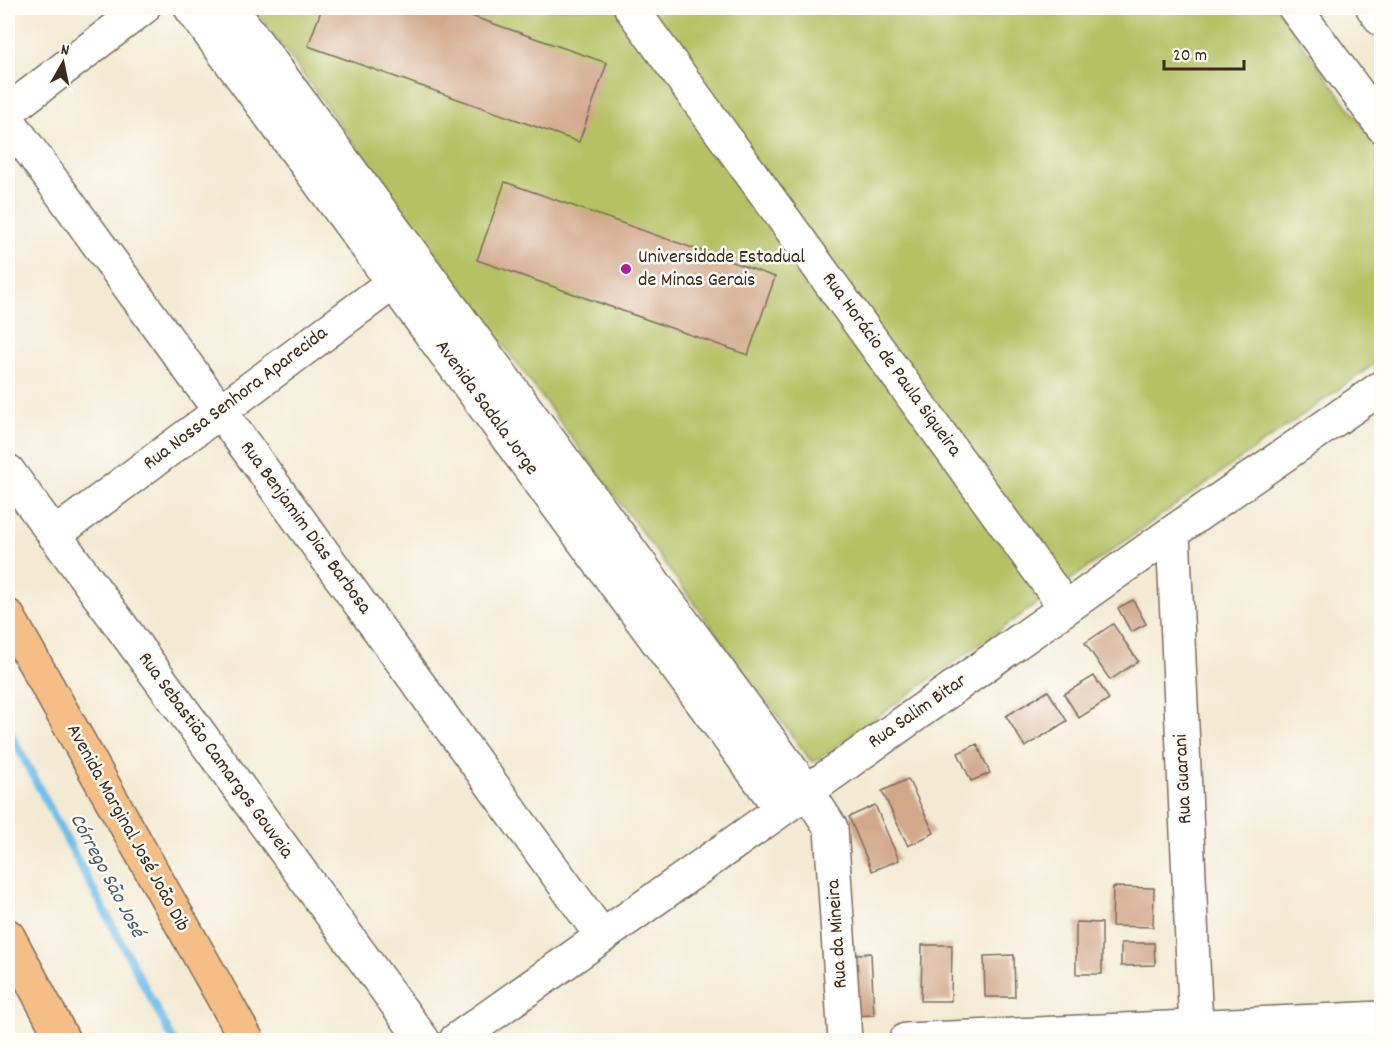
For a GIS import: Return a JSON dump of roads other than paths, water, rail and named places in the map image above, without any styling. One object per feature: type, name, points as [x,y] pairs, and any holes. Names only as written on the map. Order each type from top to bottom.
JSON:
[{"type":"main road","name":"Avenida Marginal José João Dib","points":[[8,616],[247,1041]]},
{"type":"main road","points":[[8,936],[63,1041]]},
{"type":"street","points":[[8,111],[143,8]]},
{"type":"street","name":"Avenida Sadala Jorge","points":[[191,8],[406,273],[794,800]]},
{"type":"street","name":"Avenida Sadala Jorge","points":[[231,8],[406,273]]},
{"type":"street","name":"Rua Horácio de Paula Siqueira","points":[[631,8],[1066,608]]},
{"type":"street","points":[[1373,8],[1382,20]]},
{"type":"street","points":[[1304,11],[1382,126]]},
{"type":"street","name":"Rua Benjamim Dias Barbosa","points":[[8,120],[602,936]]},
{"type":"street","name":"Rua Nossa Senhora Aparecida","points":[[54,535],[406,273]]},
{"type":"street","name":"Rua Salim Bitar","points":[[456,1041],[1173,532],[1382,387]]},
{"type":"street","name":"Rua Sebastião Camargos Gouveia","points":[[8,471],[423,1041]]},
{"type":"street","name":"Rua Guarani","points":[[1173,532],[1196,1027]]},
{"type":"street","name":"Rua da Mineira","points":[[794,800],[831,828],[845,1041]]},
{"type":"street","points":[[906,1041],[1382,1018]]},
{"type":"waterway","name":"Córrego São José","points":[[8,729],[173,1040]]},
{"type":"place","name":"Universidade Estadual de Minas Gerais","points":[[626,269]]}]
